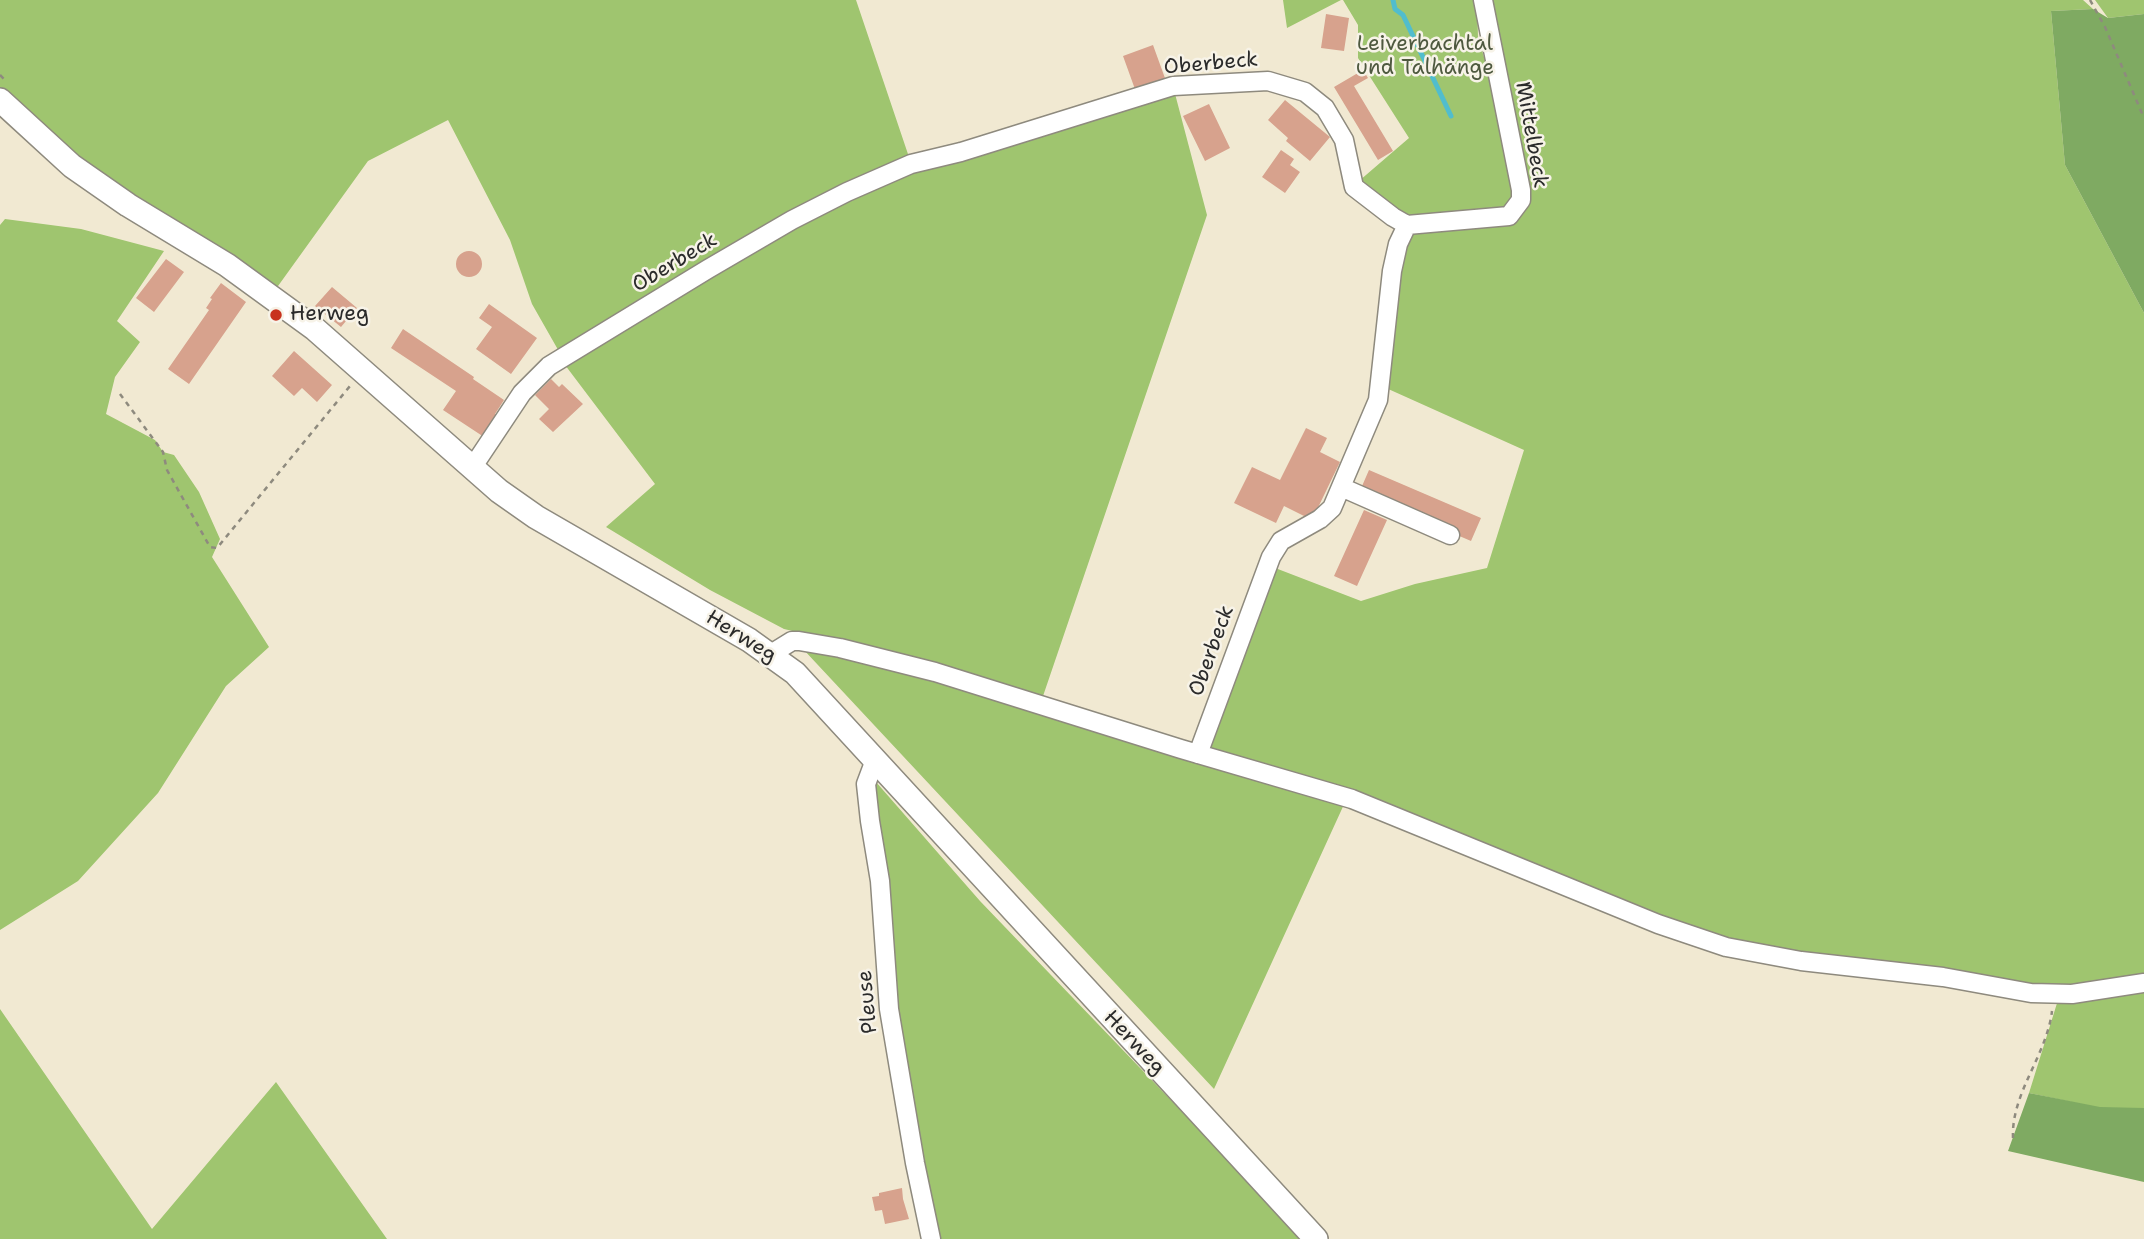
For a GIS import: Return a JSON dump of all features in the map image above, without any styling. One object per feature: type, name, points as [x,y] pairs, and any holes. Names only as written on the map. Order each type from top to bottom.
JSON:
[{"type":"main road","name":"Herweg","points":[[0,100],[72,166],[128,205],[262,289],[315,329],[499,491],[536,517],[771,654],[795,674],[1316,1239]]},
{"type":"street","name":"Mittelbeck","points":[[1407,225],[1509,216],[1521,200],[1483,0]]},
{"type":"street","name":"Oberbeck","points":[[472,468],[522,393],[549,366],[708,268],[847,192],[911,164],[961,152],[1173,86],[1268,80],[1306,92],[1325,108],[1338,128],[1344,141],[1354,187],[1393,218],[1407,225],[1398,244],[1392,271],[1378,400],[1332,508],[1320,519],[1281,541],[1270,557],[1199,754]]},
{"type":"street","points":[[1341,487],[1450,535]]},
{"type":"street","points":[[771,654],[792,641],[799,640],[953,677],[1362,803],[1658,924],[1726,947],[1786,959],[1923,974],[2031,993],[2085,993],[2144,983]]},
{"type":"street","name":"Pleuse","points":[[875,760],[866,784],[880,881],[889,1009],[931,1239]]},
{"type":"path","points":[[2090,0],[2105,27],[2144,118]]},
{"type":"path","points":[[120,394],[163,452],[167,470],[210,547],[217,548],[362,369]]},
{"type":"path","points":[[2013,1138],[2012,1122],[2053,1014],[2051,994]]},
{"type":"green space","points":[[0,0],[856,0],[911,163],[561,355],[532,304],[510,240],[448,120],[368,161],[273,293],[130,201],[0,91]]},
{"type":"green space","points":[[1283,0],[1341,0],[1287,28]]},
{"type":"green space","name":"Leiverbachtal und Talhänge","points":[[1343,0],[1477,0],[1478,38],[1502,114],[1514,212],[1521,205],[1485,0],[2083,0],[2093,9],[2051,11],[2065,165],[2144,313],[2144,983],[2060,994],[1733,944],[1205,748],[1270,566],[1361,601],[1415,584],[1487,568],[1524,450],[1386,388],[1403,220],[1359,181],[1409,138],[1358,58],[1358,25]]},
{"type":"green space","points":[[2095,0],[2144,0],[2144,14],[2108,18]]},
{"type":"green space","points":[[2093,9],[2108,18],[2144,14],[2144,313],[2065,165],[2051,11]]},
{"type":"green space","points":[[1174,90],[1207,215],[1042,699],[886,653],[784,629],[710,590],[606,527],[655,484],[562,361],[709,271],[912,167]]},
{"type":"green space","points":[[5,219],[81,229],[164,251],[117,321],[140,342],[115,377],[106,414],[155,440],[163,452],[174,455],[199,492],[220,539],[212,557],[269,647],[226,686],[158,793],[78,881],[0,930],[0,225]]},
{"type":"green space","points":[[803,649],[881,661],[1346,800],[1214,1089]]},
{"type":"green space","points":[[876,782],[980,901],[1260,1193],[1300,1239],[934,1239],[902,1073],[873,789]]},
{"type":"green space","points":[[2144,988],[2144,1108],[2100,1108],[2029,1093],[2058,1000]]},
{"type":"green space","points":[[0,1009],[152,1229],[276,1082],[387,1239],[0,1239]]},
{"type":"green space","points":[[2029,1093],[2100,1107],[2144,1108],[2144,1182],[2008,1151]]},
{"type":"building","points":[[1326,14],[1349,18],[1344,51],[1321,48]]},
{"type":"building","points":[[1153,45],[1166,81],[1136,92],[1123,56]]},
{"type":"building","points":[[1363,70],[1368,78],[1354,86],[1393,151],[1378,160],[1334,87]]},
{"type":"building","points":[[1285,100],[1330,137],[1310,161],[1286,141],[1288,138],[1268,120]]},
{"type":"building","points":[[1209,104],[1230,148],[1205,161],[1183,116]]},
{"type":"building","points":[[1281,150],[1294,159],[1290,165],[1300,172],[1285,193],[1262,177]]},
{"type":"building","points":[[469,251],[478,255],[482,264],[478,273],[469,277],[460,273],[456,264],[460,255]]},
{"type":"building","points":[[166,259],[184,272],[154,312],[136,298]]},
{"type":"building","points":[[221,283],[246,302],[189,384],[168,369],[209,310],[206,308],[212,299],[210,298]]},
{"type":"building","points":[[332,287],[357,308],[341,327],[315,306]]},
{"type":"building","points":[[489,304],[537,338],[511,374],[476,349],[492,327],[479,318]]},
{"type":"building","points":[[403,329],[504,400],[495,414],[501,418],[487,439],[443,410],[456,391],[391,348]]},
{"type":"building","points":[[294,351],[332,385],[317,402],[302,388],[294,396],[272,376]]},
{"type":"building","points":[[551,379],[559,387],[562,384],[583,404],[553,432],[539,419],[549,409],[535,395]]},
{"type":"building","points":[[1306,428],[1327,438],[1320,452],[1340,462],[1312,520],[1284,506],[1276,523],[1234,503],[1252,467],[1280,480]]},
{"type":"building","points":[[1369,470],[1481,518],[1471,541],[1359,493]]},
{"type":"building","points":[[1364,510],[1387,520],[1357,586],[1334,576]]},
{"type":"building","points":[[902,1188],[909,1219],[885,1224],[882,1210],[875,1211],[872,1197]]},
{"type":"waterway","points":[[1393,0],[1395,9],[1403,15],[1451,116]]},
{"type":"place","name":"Herweg","points":[[276,315]]}]
